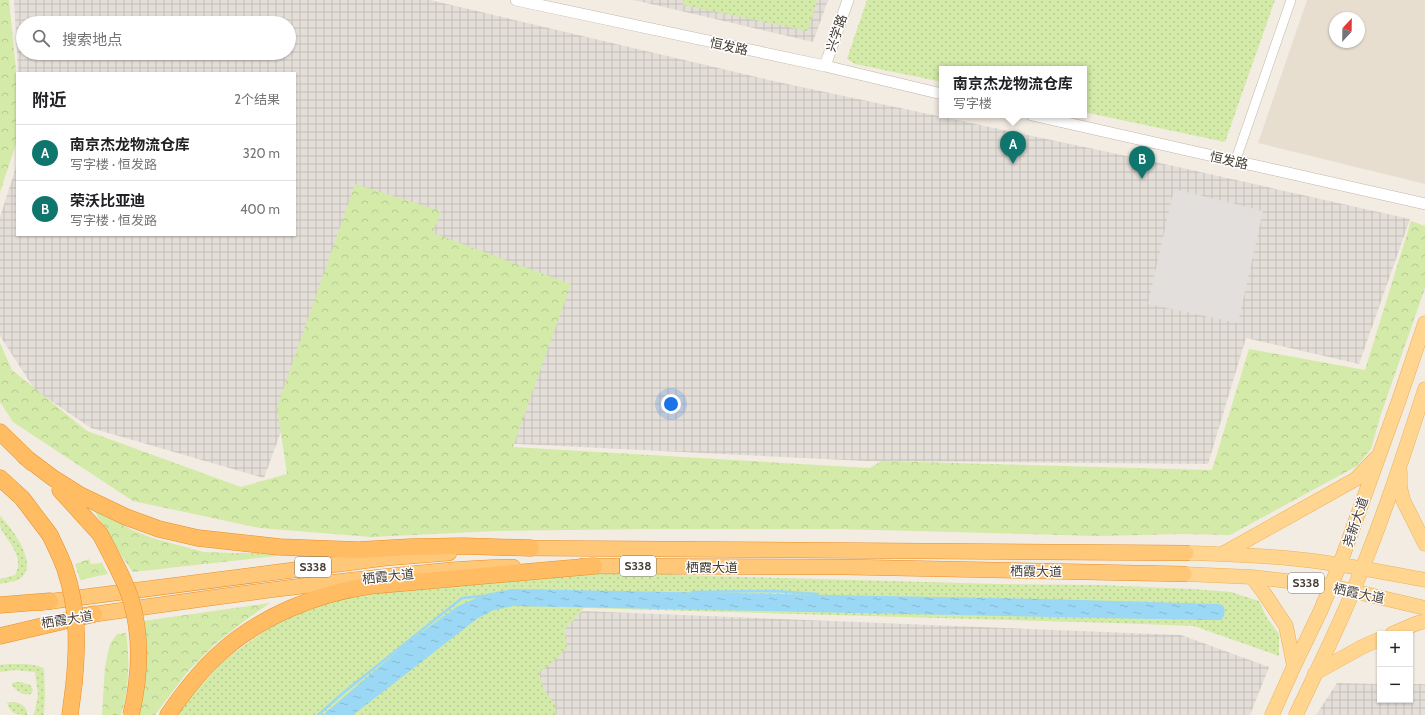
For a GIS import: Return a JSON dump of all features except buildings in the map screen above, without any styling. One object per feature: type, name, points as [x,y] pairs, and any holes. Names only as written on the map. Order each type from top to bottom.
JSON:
[{"type":"highway","points":[[0,432],[61,490],[100,534],[108,549],[131,599],[135,620],[139,652],[136,690],[131,715]]},
{"type":"highway","points":[[24,456],[53,478],[80,495],[126,517],[160,529],[198,538],[280,547],[358,550],[463,546],[531,548]]},
{"type":"highway","points":[[0,478],[22,498],[50,535],[64,568],[76,613],[78,639],[70,715]]},
{"type":"highway","name":"栖霞大道","points":[[0,610],[50,601],[386,558],[531,548],[1186,553]]},
{"type":"highway","points":[[168,715],[186,690],[219,654],[240,637],[261,623],[298,605],[349,589],[369,586],[594,566]]},
{"type":"highway","name":"栖霞大道","points":[[0,630],[189,600],[436,570],[481,567],[845,567],[1184,574]]},
{"type":"highway","points":[[0,605],[50,601]]},
{"type":"highway","points":[[0,636],[94,614]]},
{"type":"main road","name":"尧新大道","points":[[1272,715],[1340,564],[1425,324]]},
{"type":"main road","name":"尧新大道","points":[[1296,715],[1362,569],[1425,389]]},
{"type":"main road","points":[[1222,554],[1356,479],[1378,456]]},
{"type":"main road","points":[[1400,464],[1400,487],[1403,500],[1425,544]]},
{"type":"main road","name":"栖霞大道","points":[[1186,553],[1295,558],[1340,564],[1425,580]]},
{"type":"main road","name":"栖霞大道","points":[[1184,574],[1252,577],[1331,586],[1425,608]]},
{"type":"main road","points":[[1252,577],[1286,626],[1294,666]]},
{"type":"main road","points":[[1399,631],[1425,621]]},
{"type":"main road","points":[[1316,673],[1362,647],[1377,640]]},
{"type":"street","name":"恒发路","points":[[516,0],[825,66],[939,93]]},
{"type":"street","name":"兴学路","points":[[825,66],[848,0]]},
{"type":"street","points":[[1235,162],[1291,0]]},
{"type":"street","name":"恒发路","points":[[1045,118],[1425,204]]},
{"type":"shaded area","points":[[14,0],[430,0],[778,82],[939,116],[939,118],[948,118],[1169,165],[1410,219],[1359,364],[1246,338],[1208,464],[866,461],[333,435],[286,418],[264,478],[91,428],[35,390],[0,336],[0,217],[16,167],[16,236],[296,236],[296,72],[18,72],[17,60],[296,60],[296,16],[16,16],[16,36]]},
{"type":"shaded area","points":[[634,0],[828,0],[813,42]]},
{"type":"shaded area","points":[[1307,0],[1425,0],[1425,184],[1258,143]]},
{"type":"shaded area","points":[[1174,189],[1263,211],[1238,323],[1148,304]]},
{"type":"shaded area","points":[[582,611],[1181,635],[1269,667],[1250,715],[453,715]]},
{"type":"shaded area","points":[[1337,683],[1377,684],[1377,703],[1413,703],[1413,684],[1425,684],[1425,715],[1316,715]]},
{"type":"green space","points":[[0,0],[9,0],[16,72],[16,144],[0,192]]},
{"type":"green space","points":[[684,0],[817,0],[808,31],[683,5]]},
{"type":"green space","points":[[867,0],[1275,0],[1225,142],[1087,113],[1087,66],[939,66],[939,81],[855,64],[847,59]]},
{"type":"green space","points":[[355,184],[441,211],[433,233],[571,284],[513,447],[870,468],[881,461],[1212,470],[1249,349],[1365,370],[1411,221],[1425,226],[1425,288],[1381,414],[1371,449],[1357,466],[1230,535],[1181,534],[1099,536],[837,529],[650,529],[496,531],[371,537],[260,528],[133,501],[13,422],[0,402],[0,343],[12,370],[87,431],[241,487],[287,474],[277,407]]},
{"type":"green space","points":[[92,507],[130,529],[152,538],[204,552],[275,553],[277,556],[133,572],[118,551]]},
{"type":"green space","points":[[0,516],[21,544],[27,562],[26,570],[21,578],[16,581],[0,584],[0,579],[15,575],[18,569],[18,563],[12,545],[1,529]]},
{"type":"green space","points":[[89,559],[91,564],[102,563],[108,574],[80,580],[75,564]]},
{"type":"green space","points":[[613,571],[706,576],[999,584],[1100,585],[1231,592],[1259,601],[1267,618],[1279,634],[1279,656],[1194,626],[584,608],[565,629],[567,648],[551,664],[539,672],[543,688],[555,705],[556,715],[177,715],[189,699],[223,661],[260,634],[281,621],[334,601],[363,595],[419,588]]},
{"type":"green space","points":[[270,603],[215,644],[188,671],[155,715],[138,715],[143,621]]},
{"type":"green space","points":[[126,633],[128,674],[124,705],[121,715],[102,715],[105,667],[110,644],[117,634]]},
{"type":"green space","points":[[10,664],[40,666],[44,668],[44,715],[34,715],[38,695],[35,672],[15,670],[0,672],[0,665]]},
{"type":"green space","points":[[16,682],[30,685],[33,690],[31,694],[25,694],[17,690],[11,684]]},
{"type":"green space","points":[[7,703],[19,703],[24,706],[27,715],[12,712]]},
{"type":"water","points":[[513,589],[1045,599],[1219,604],[1224,607],[1225,612],[1221,620],[1207,620],[513,606],[494,610],[478,618],[353,715],[323,715],[407,643],[458,606],[486,594]]},
{"type":"waterway","points":[[692,592],[774,591],[817,594]]},
{"type":"waterway","points":[[318,715],[343,693],[462,598],[483,596]]},
{"type":"place","name":"南京杰龙物流仓库","points":[[1013,164]]},
{"type":"place","name":"荣沃比亚迪","points":[[1142,179]]}]
